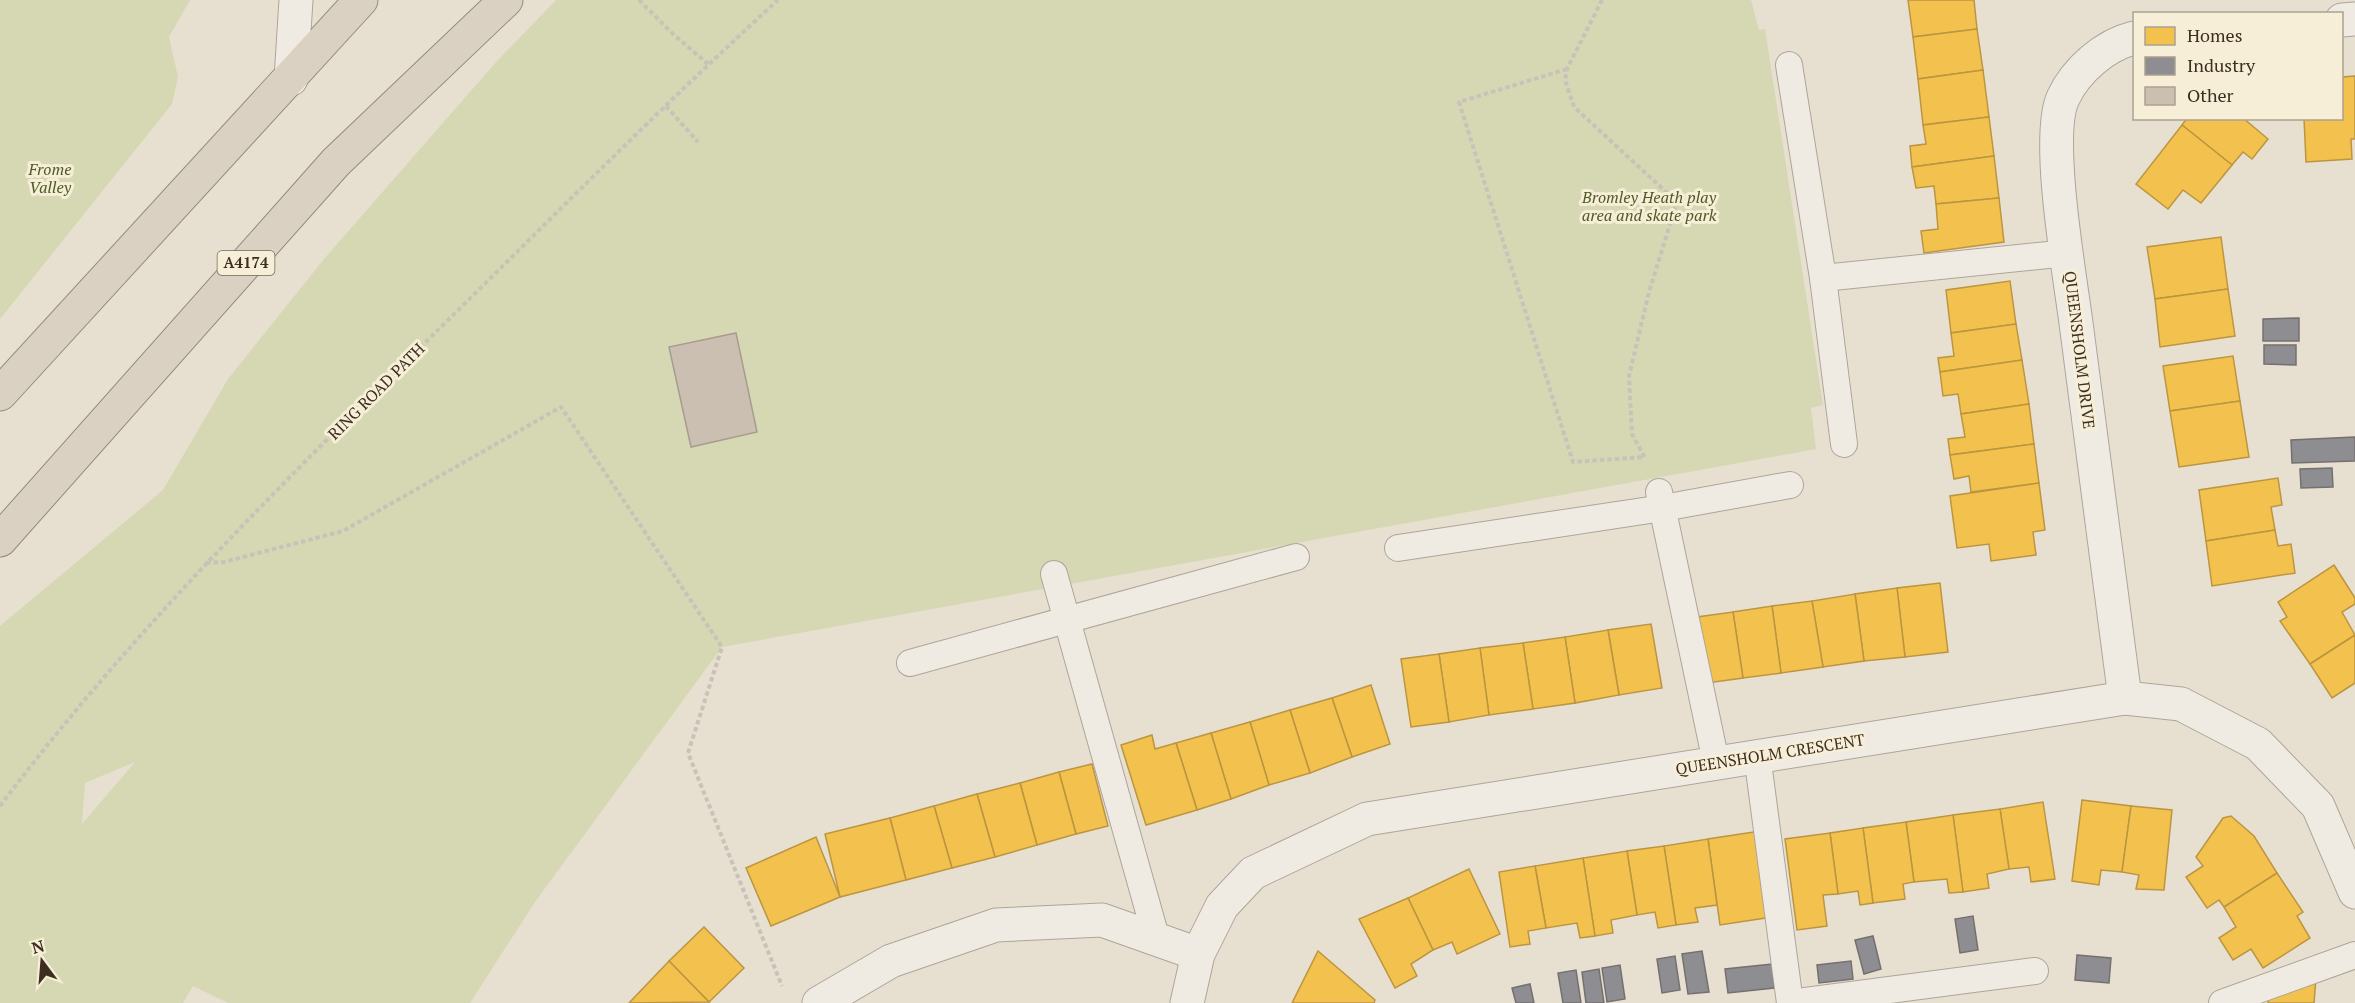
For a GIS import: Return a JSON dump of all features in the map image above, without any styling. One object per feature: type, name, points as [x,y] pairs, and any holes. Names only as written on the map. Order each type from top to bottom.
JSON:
[{"type":"highway","points":[[0,394],[361,0]]},
{"type":"highway","name":"A4174","points":[[0,540],[336,162],[506,0]]},
{"type":"street","points":[[291,79],[296,0]]},
{"type":"street","name":"QUEENSHOLM DRIVE","points":[[2125,698],[2067,253],[2056,139],[2063,98],[2087,65],[2120,42],[2133,38]]},
{"type":"street","name":"QUEENSHOLM CRESCENT","points":[[1187,1003],[1198,954],[1222,906],[1253,873],[1367,819],[2125,698],[2181,704],[2258,744],[2318,806],[2355,892]]},
{"type":"street","points":[[819,1003],[891,961],[996,925],[1102,920],[1156,937],[1198,954]]},
{"type":"lane","points":[[1789,65],[1823,278],[1844,444]]},
{"type":"lane","points":[[1823,278],[2067,253]]},
{"type":"lane","points":[[1398,548],[1661,499],[1790,485]]},
{"type":"lane","points":[[1661,499],[1716,762]]},
{"type":"lane","points":[[910,663],[1296,556]]},
{"type":"lane","points":[[1054,574],[1156,937]]},
{"type":"lane","points":[[1757,755],[1790,1003],[2035,971]]},
{"type":"lane","points":[[2222,1003],[2355,955]]},
{"type":"path","points":[[639,0],[673,34],[708,64]]},
{"type":"path","name":"RING ROAD PATH","points":[[0,806],[51,738],[206,563],[395,372],[708,64],[778,0]]},
{"type":"path","points":[[1602,0],[1567,69],[1565,80],[1574,107],[1677,202],[1649,292],[1629,376],[1632,434],[1657,477],[1661,499]]},
{"type":"path","points":[[1567,69],[1459,102],[1573,462],[1645,457]]},
{"type":"path","points":[[666,106],[698,142]]},
{"type":"path","points":[[206,563],[224,562],[344,531],[561,407],[722,647],[688,753],[784,992]]},
{"type":"green space","name":"Frome Valley","points":[[0,0],[190,0],[169,37],[178,77],[172,104],[0,319]]},
{"type":"green space","name":"Bromley Heath play area and skate park","points":[[556,0],[1751,0],[1759,30],[1765,29],[1823,405],[1811,408],[1816,449],[722,647],[535,902],[470,1003],[228,1003],[193,986],[183,1003],[0,1003],[0,626],[163,490],[228,379],[324,259],[497,61]],"holes":[[[135,762],[82,824],[85,783]]]},
{"type":"building: Homes","points":[[1908,0],[1974,0],[1977,29],[1913,37]]},
{"type":"building: Homes","points":[[1977,29],[1983,70],[1918,79],[1913,37]]},
{"type":"building: Homes","points":[[1983,70],[1989,117],[1923,125],[1918,79]]},
{"type":"building: Homes","points":[[2355,76],[2355,139],[2351,139],[2352,159],[2306,162],[2304,120],[2343,120],[2343,77]]},
{"type":"building: Homes","points":[[1989,117],[1994,156],[1912,167],[1910,146],[1926,144],[1923,125]]},
{"type":"building: Homes","points":[[2186,120],[2245,120],[2268,139],[2252,159],[2243,152],[2232,165],[2182,125]]},
{"type":"building: Homes","points":[[2182,125],[2232,165],[2201,203],[2183,190],[2168,209],[2136,184]]},
{"type":"building: Homes","points":[[1994,156],[1999,198],[1936,204],[1934,186],[1916,188],[1912,167]]},
{"type":"building: Homes","points":[[1999,198],[2004,242],[1924,253],[1921,231],[1938,229],[1936,204]]},
{"type":"building: Homes","points":[[2221,237],[2228,289],[2155,299],[2147,247]]},
{"type":"building: Homes","points":[[2010,281],[2016,324],[1951,333],[1946,290]]},
{"type":"building: Homes","points":[[2228,289],[2235,336],[2160,347],[2155,299]]},
{"type":"building: Homes","points":[[2016,324],[2022,360],[1940,372],[1938,358],[1954,356],[1951,333]]},
{"type":"building: Homes","points":[[2233,356],[2240,401],[2170,411],[2163,366]]},
{"type":"building: Homes","points":[[2022,360],[2029,404],[1961,414],[1958,394],[1943,396],[1940,372]]},
{"type":"building: Homes","points":[[2240,401],[2249,457],[2179,467],[2170,411]]},
{"type":"building: Homes","points":[[2029,404],[2034,444],[1950,455],[1948,439],[1965,437],[1961,414]]},
{"type":"building: Homes","points":[[2034,444],[2039,483],[1971,492],[1969,476],[1954,479],[1950,455]]},
{"type":"building: Homes","points":[[2278,478],[2282,505],[2271,507],[2275,530],[2206,541],[2199,490]]},
{"type":"building: Homes","points":[[2039,483],[2045,530],[2033,532],[2036,555],[1991,561],[1989,544],[1957,548],[1950,496]]},
{"type":"building: Homes","points":[[2275,530],[2278,546],[2291,544],[2295,573],[2212,586],[2206,541]]},
{"type":"building: Homes","points":[[2334,565],[2355,598],[2355,604],[2342,612],[2355,635],[2310,664],[2280,621],[2287,617],[2278,602]]},
{"type":"building: Homes","points":[[1940,583],[1948,652],[1905,657],[1897,588]]},
{"type":"building: Homes","points":[[1897,588],[1905,657],[1864,661],[1855,594]]},
{"type":"building: Homes","points":[[1855,594],[1864,661],[1823,667],[1812,601]]},
{"type":"building: Homes","points":[[1812,601],[1823,667],[1781,673],[1772,606]]},
{"type":"building: Homes","points":[[1772,606],[1781,673],[1743,678],[1733,612]]},
{"type":"building: Homes","points":[[1733,612],[1743,678],[1707,683],[1697,617]]},
{"type":"building: Homes","points":[[1651,624],[1662,688],[1619,695],[1608,630]]},
{"type":"building: Homes","points":[[1608,630],[1619,695],[1575,703],[1565,637]]},
{"type":"building: Homes","points":[[2355,635],[2355,683],[2332,698],[2310,664]]},
{"type":"building: Homes","points":[[1565,637],[1575,703],[1533,709],[1523,643]]},
{"type":"building: Homes","points":[[1523,643],[1533,709],[1489,715],[1480,648]]},
{"type":"building: Homes","points":[[1480,648],[1489,715],[1449,722],[1439,654]]},
{"type":"building: Homes","points":[[1439,654],[1449,722],[1411,727],[1401,659]]},
{"type":"building: Homes","points":[[1371,685],[1390,744],[1352,757],[1332,698]]},
{"type":"building: Homes","points":[[1332,698],[1352,757],[1310,773],[1290,710]]},
{"type":"building: Homes","points":[[1290,710],[1310,773],[1269,785],[1250,722]]},
{"type":"building: Homes","points":[[1250,722],[1269,785],[1231,799],[1211,733]]},
{"type":"building: Homes","points":[[1211,733],[1231,799],[1197,810],[1176,743]]},
{"type":"building: Homes","points":[[1152,735],[1155,749],[1176,743],[1197,810],[1146,825],[1121,745]]},
{"type":"building: Homes","points":[[1092,764],[1108,826],[1076,834],[1059,772]]},
{"type":"building: Homes","points":[[1059,772],[1076,834],[1037,845],[1020,783]]},
{"type":"building: Homes","points":[[1020,783],[1037,845],[995,857],[977,794]]},
{"type":"building: Homes","points":[[977,794],[995,857],[952,868],[934,806]]},
{"type":"building: Homes","points":[[2082,800],[2131,806],[2122,872],[2101,870],[2099,885],[2072,881]]},
{"type":"building: Homes","points":[[2043,802],[2055,879],[2031,882],[2029,867],[2009,869],[2000,809]]},
{"type":"building: Homes","points":[[934,806],[952,868],[906,880],[890,818]]},
{"type":"building: Homes","points":[[2131,806],[2172,810],[2164,890],[2136,889],[2139,875],[2122,872]]},
{"type":"building: Homes","points":[[2000,809],[2009,869],[1987,874],[1989,888],[1963,892],[1953,815]]},
{"type":"building: Homes","points":[[1953,815],[1963,892],[1949,893],[1947,879],[1914,882],[1906,822]]},
{"type":"building: Homes","points":[[2231,816],[2254,836],[2277,873],[2224,907],[2219,900],[2207,908],[2186,877],[2203,866],[2196,857],[2223,818]]},
{"type":"building: Homes","points":[[890,818],[906,880],[840,897],[825,834]]},
{"type":"building: Homes","points":[[1906,822],[1914,882],[1903,884],[1905,899],[1873,903],[1863,828]]},
{"type":"building: Homes","points":[[1863,828],[1873,903],[1860,905],[1858,891],[1838,894],[1830,833]]},
{"type":"building: Homes","points":[[1760,831],[1772,917],[1720,925],[1708,839]]},
{"type":"building: Homes","points":[[1830,833],[1838,894],[1823,895],[1827,926],[1797,930],[1785,839]]},
{"type":"building: Homes","points":[[816,837],[840,897],[771,926],[746,868]]},
{"type":"building: Homes","points":[[1708,839],[1717,905],[1695,908],[1698,922],[1676,925],[1664,846]]},
{"type":"building: Homes","points":[[1664,846],[1676,925],[1658,928],[1655,912],[1637,915],[1627,851]]},
{"type":"building: Homes","points":[[1627,851],[1637,915],[1611,920],[1613,933],[1595,936],[1583,858]]},
{"type":"building: Homes","points":[[1583,858],[1595,936],[1580,938],[1577,923],[1546,928],[1535,866]]},
{"type":"building: Homes","points":[[1535,866],[1546,928],[1528,931],[1530,944],[1510,947],[1499,872]]},
{"type":"building: Homes","points":[[1469,869],[1500,934],[1457,954],[1452,942],[1433,950],[1408,898]]},
{"type":"building: Homes","points":[[2277,873],[2303,912],[2297,916],[2310,938],[2263,968],[2251,949],[2233,960],[2219,938],[2236,927],[2224,907]]},
{"type":"building: Homes","points":[[1408,898],[1433,950],[1411,964],[1417,976],[1395,988],[1359,919]]},
{"type":"building: Homes","points":[[704,927],[744,968],[709,1002],[669,961]]},
{"type":"building: Homes","points":[[1318,951],[1375,1000],[1374,1003],[1292,1003]]},
{"type":"building: Homes","points":[[669,961],[709,1002],[629,1003]]},
{"type":"building: Homes","points":[[2316,978],[2314,1003],[2268,1003],[2269,992]]},
{"type":"building: Industry","points":[[2299,318],[2299,341],[2263,341],[2263,319]]},
{"type":"building: Industry","points":[[2264,345],[2296,345],[2296,365],[2264,364]]},
{"type":"building: Industry","points":[[2355,437],[2355,461],[2292,463],[2291,440]]},
{"type":"building: Industry","points":[[2332,468],[2333,487],[2301,488],[2300,469]]},
{"type":"building: Industry","points":[[1973,916],[1978,950],[1960,953],[1955,919]]},
{"type":"building: Industry","points":[[1873,936],[1881,969],[1864,974],[1855,940]]},
{"type":"building: Industry","points":[[1702,951],[1709,992],[1688,994],[1682,954]]},
{"type":"building: Industry","points":[[2077,955],[2111,958],[2109,983],[2075,980]]},
{"type":"building: Industry","points":[[1675,956],[1680,990],[1662,993],[1657,959]]},
{"type":"building: Industry","points":[[1851,961],[1853,979],[1819,983],[1817,965]]},
{"type":"building: Industry","points":[[1772,964],[1774,988],[1728,993],[1725,969]]},
{"type":"building: Industry","points":[[1620,965],[1625,999],[1607,1002],[1602,968]]},
{"type":"building: Industry","points":[[1599,969],[1604,1003],[1586,1003],[1582,972]]},
{"type":"building: Industry","points":[[1576,970],[1581,1003],[1563,1003],[1558,973]]},
{"type":"building: Industry","points":[[1530,984],[1534,1003],[1516,1003],[1512,988]]},
{"type":"building: Other","points":[[736,333],[757,432],[691,447],[669,347]]}]
